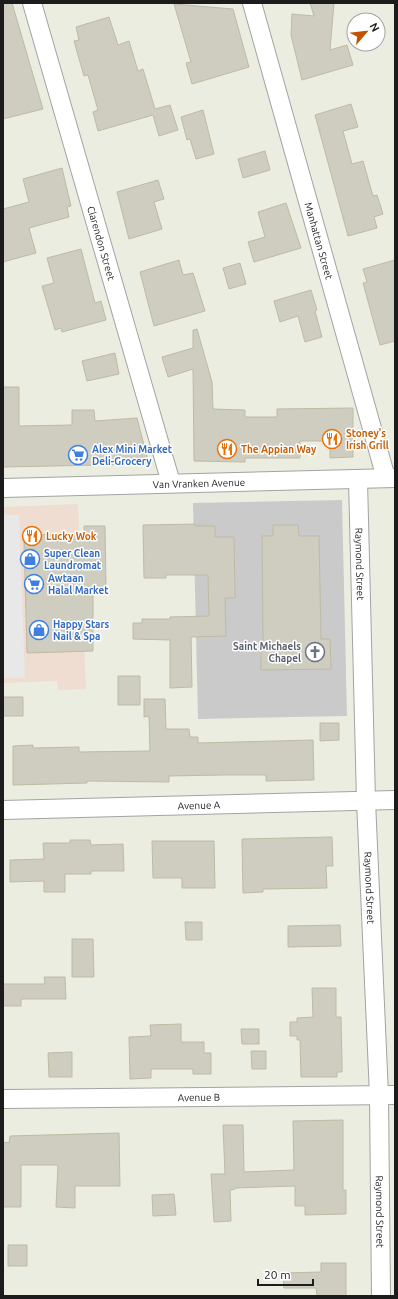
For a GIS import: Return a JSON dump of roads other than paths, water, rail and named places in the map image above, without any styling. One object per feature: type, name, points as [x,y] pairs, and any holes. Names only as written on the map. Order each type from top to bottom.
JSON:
[{"type":"street","name":"Clarendon Street","points":[[32,3],[171,483]]},
{"type":"street","name":"Manhattan Street","points":[[252,3],[391,478]]},
{"type":"street","name":"Van Vranken Avenue","points":[[3,488],[391,478]]},
{"type":"street","name":"Raymond Street","points":[[358,480],[366,801],[387,1095],[381,1296]]},
{"type":"street","name":"Avenue A","points":[[3,810],[395,800]]},
{"type":"street","name":"Avenue B","points":[[3,1099],[387,1095]]},
{"type":"place","name":"Stoney's Irish Grill","points":[[332,439]]},
{"type":"place","name":"The Appian Way","points":[[227,449]]},
{"type":"place","name":"Alex Mini Market Deli-Grocery","points":[[78,455]]},
{"type":"place","name":"Lucky Wok","points":[[32,536]]},
{"type":"place","name":"Super Clean Laundromat","points":[[30,559]]},
{"type":"place","name":"Awtaan Halal Market","points":[[34,584]]},
{"type":"place","name":"Happy Stars Nail & Spa","points":[[39,630]]},
{"type":"place","name":"Saint Michaels Chapel","points":[[315,652]]}]
